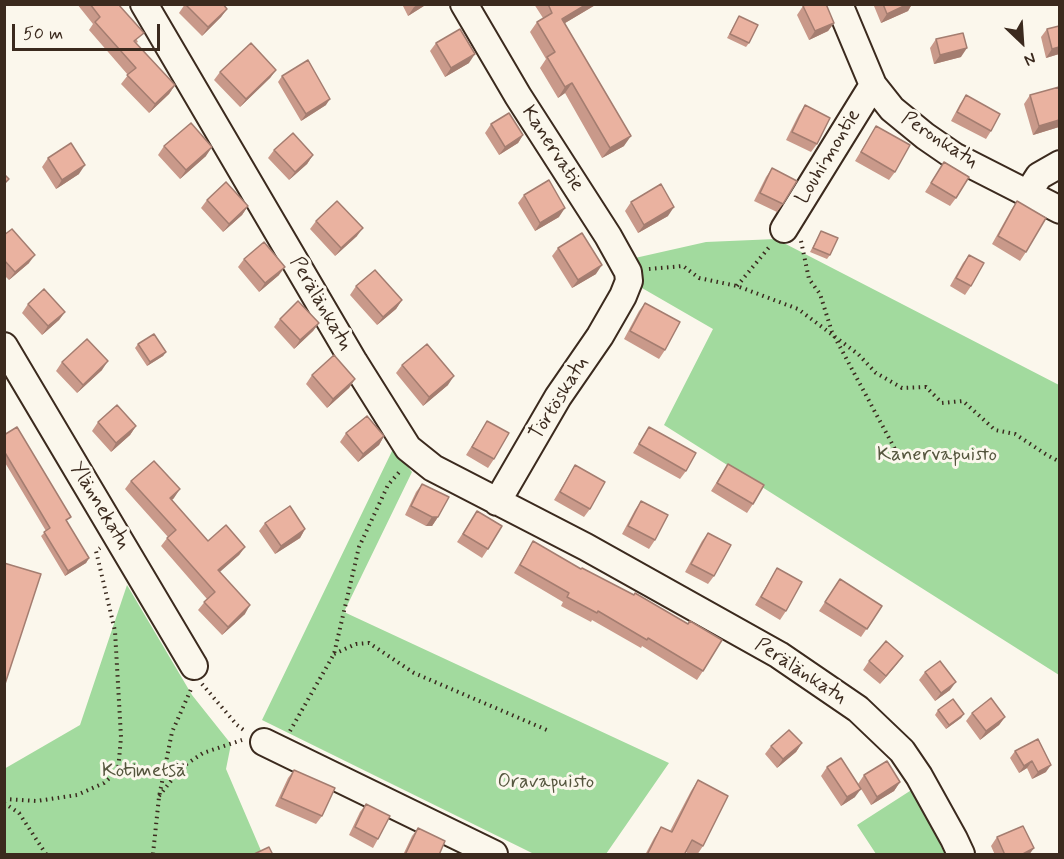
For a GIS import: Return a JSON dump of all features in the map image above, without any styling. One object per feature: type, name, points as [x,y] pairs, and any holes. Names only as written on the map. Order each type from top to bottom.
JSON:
[{"type":"street","name":"Perälänkatu","points":[[144,4],[354,362],[408,448],[433,468],[575,541],[779,656],[858,710],[902,751],[919,776],[961,855]]},
{"type":"street","name":"Kanervatie","points":[[464,4],[518,96],[608,236],[625,284]]},
{"type":"street","name":"Peronkatu","points":[[839,4],[873,85],[892,109],[954,156],[1059,210]]},
{"type":"street","name":"Louhimontie","points":[[789,221],[873,85]]},
{"type":"street","points":[[1028,193],[1039,177],[1059,164]]},
{"type":"street","name":"Törtöskatu","points":[[497,502],[558,397],[600,336],[625,284]]},
{"type":"street","name":"Ylännekatu","points":[[4,346],[194,666]]},
{"type":"street","points":[[266,743],[494,855]]},
{"type":"path","points":[[737,286],[789,221]]},
{"type":"path","points":[[789,221],[809,279],[820,294],[832,332],[896,451]]},
{"type":"path","points":[[625,284],[683,266],[699,278],[737,286],[798,309],[832,332],[876,373],[902,388],[926,387],[942,404],[963,401],[995,430],[1015,434],[1059,462]]},
{"type":"path","points":[[159,797],[182,767],[203,753],[266,743],[334,654],[359,548],[388,484],[416,454]]},
{"type":"path","points":[[4,801],[38,801],[77,795],[104,783],[118,771],[121,737],[115,631],[96,551],[106,544]]},
{"type":"path","points":[[334,654],[356,644],[369,643],[414,673],[547,730]]},
{"type":"path","points":[[153,855],[159,797],[172,732],[184,701],[197,678],[237,725],[266,743]]},
{"type":"path","points":[[4,801],[19,813],[46,855]]},
{"type":"green space","name":"Kanervapuisto","points":[[776,239],[1059,385],[1059,675],[664,425],[713,329],[642,288],[635,258],[706,242]]},
{"type":"green space","name":"Oravapuisto","points":[[393,449],[412,472],[344,612],[669,763],[606,854],[534,854],[262,720]]},
{"type":"green space","name":"Kotimetsä","points":[[127,585],[192,695],[231,744],[226,769],[262,853],[5,854],[4,769],[80,725]]},
{"type":"green space","points":[[913,789],[945,854],[876,854],[857,825]]},
{"type":"building","points":[[90,4],[118,4],[144,33],[134,41],[175,85],[155,104],[127,75],[136,68],[95,22],[100,17]]},
{"type":"building","points":[[185,4],[223,4],[227,9],[208,27]]},
{"type":"building","points":[[548,4],[587,4],[562,19],[631,136],[610,148],[572,83],[565,87],[547,57],[555,52],[537,22],[552,13]]},
{"type":"building","points":[[826,4],[834,23],[815,31],[803,6]]},
{"type":"building","points":[[883,4],[908,4],[887,14]]},
{"type":"building","points":[[739,16],[758,25],[749,43],[730,34]]},
{"type":"building","points":[[1059,26],[1059,47],[1052,49],[1047,29]]},
{"type":"building","points":[[460,29],[475,54],[451,68],[436,43]]},
{"type":"building","points":[[963,33],[967,48],[940,55],[936,39]]},
{"type":"building","points":[[251,43],[276,70],[246,99],[220,72]]},
{"type":"building","points":[[308,60],[330,99],[306,114],[282,76]]},
{"type":"building","points":[[1059,87],[1059,120],[1039,126],[1030,95]]},
{"type":"building","points":[[966,95],[1000,114],[991,131],[957,112]]},
{"type":"building","points":[[805,105],[830,118],[817,144],[792,132]]},
{"type":"building","points":[[509,113],[523,135],[505,147],[491,124]]},
{"type":"building","points":[[191,123],[212,147],[186,170],[164,146]]},
{"type":"building","points":[[876,126],[910,145],[895,172],[861,152]]},
{"type":"building","points":[[293,133],[313,155],[295,172],[274,150]]},
{"type":"building","points":[[71,143],[85,165],[62,180],[48,158]]},
{"type":"building","points":[[944,162],[969,177],[956,198],[931,183]]},
{"type":"building","points":[[772,168],[797,181],[783,204],[760,193]]},
{"type":"building","points":[[4,174],[9,179],[4,184]]},
{"type":"building","points":[[549,180],[565,208],[540,223],[524,195]]},
{"type":"building","points":[[226,182],[248,206],[229,224],[207,200]]},
{"type":"building","points":[[661,184],[674,207],[644,225],[631,202]]},
{"type":"building","points":[[337,201],[363,228],[341,248],[316,221]]},
{"type":"building","points":[[1017,201],[1046,218],[1026,252],[998,236]]},
{"type":"building","points":[[12,229],[35,255],[15,272],[4,260],[4,235]]},
{"type":"building","points":[[821,231],[838,238],[830,255],[813,248]]},
{"type":"building","points":[[582,233],[602,265],[578,280],[558,248]]},
{"type":"building","points":[[264,242],[285,267],[265,283],[244,259]]},
{"type":"building","points":[[969,255],[984,263],[971,286],[956,278]]},
{"type":"building","points":[[375,270],[402,300],[383,317],[356,286]]},
{"type":"building","points":[[44,289],[65,312],[48,326],[28,304]]},
{"type":"building","points":[[298,301],[319,323],[300,340],[280,319]]},
{"type":"building","points":[[645,303],[680,322],[665,350],[630,331]]},
{"type":"building","points":[[154,334],[166,352],[150,362],[138,344]]},
{"type":"building","points":[[87,339],[108,361],[83,385],[62,362]]},
{"type":"building","points":[[427,344],[454,376],[429,397],[402,365]]},
{"type":"building","points":[[334,355],[355,379],[333,399],[312,375]]},
{"type":"building","points":[[117,405],[136,426],[116,443],[98,422]]},
{"type":"building","points":[[367,416],[384,436],[363,454],[346,433]]},
{"type":"building","points":[[487,421],[509,433],[494,459],[472,447]]},
{"type":"building","points":[[17,427],[71,517],[66,520],[89,558],[68,571],[44,532],[50,528],[4,451],[4,435]]},
{"type":"building","points":[[649,427],[696,453],[686,471],[639,444]]},
{"type":"building","points":[[154,461],[180,489],[170,498],[208,541],[226,525],[245,547],[218,570],[250,605],[228,627],[204,602],[215,592],[167,538],[176,530],[131,481]]},
{"type":"building","points":[[728,464],[764,485],[753,504],[717,483]]},
{"type":"building","points":[[575,465],[605,482],[590,509],[560,492]]},
{"type":"building","points":[[422,484],[449,497],[438,517],[432,517],[411,506]]},
{"type":"building","points":[[641,501],[668,515],[655,540],[628,526]]},
{"type":"building","points":[[290,506],[305,529],[281,546],[265,523]]},
{"type":"building","points":[[477,511],[502,526],[488,549],[463,534]]},
{"type":"building","points":[[708,533],[731,545],[714,576],[691,564]]},
{"type":"building","points":[[533,541],[581,569],[634,595],[635,593],[688,624],[690,621],[722,640],[703,671],[648,638],[647,640],[598,611],[597,613],[567,597],[569,593],[520,565]]},
{"type":"building","points":[[4,563],[41,574],[4,687]]},
{"type":"building","points":[[777,568],[802,582],[786,611],[761,597]]},
{"type":"building","points":[[840,579],[882,606],[867,629],[825,602]]},
{"type":"building","points":[[886,641],[903,656],[886,676],[869,661]]},
{"type":"building","points":[[940,661],[956,682],[941,693],[925,672]]},
{"type":"building","points":[[991,698],[1005,717],[986,731],[972,713]]},
{"type":"building","points":[[953,699],[964,714],[949,725],[938,710]]},
{"type":"building","points":[[789,730],[802,743],[783,759],[771,746]]},
{"type":"building","points":[[1038,739],[1051,765],[1038,772],[1032,761],[1024,766],[1015,751]]},
{"type":"building","points":[[841,758],[861,789],[847,797],[827,767]]},
{"type":"building","points":[[887,761],[900,782],[877,797],[864,775]]},
{"type":"building","points":[[294,770],[335,788],[322,816],[281,798]]},
{"type":"building","points":[[698,780],[728,796],[703,846],[692,840],[684,855],[647,855],[661,827],[672,832]]},
{"type":"building","points":[[366,804],[390,816],[378,839],[355,827]]},
{"type":"building","points":[[1023,826],[1034,848],[1021,855],[1005,855],[997,837]]},
{"type":"building","points":[[418,828],[445,841],[439,855],[405,855]]},
{"type":"building","points":[[269,847],[273,855],[252,855]]}]
